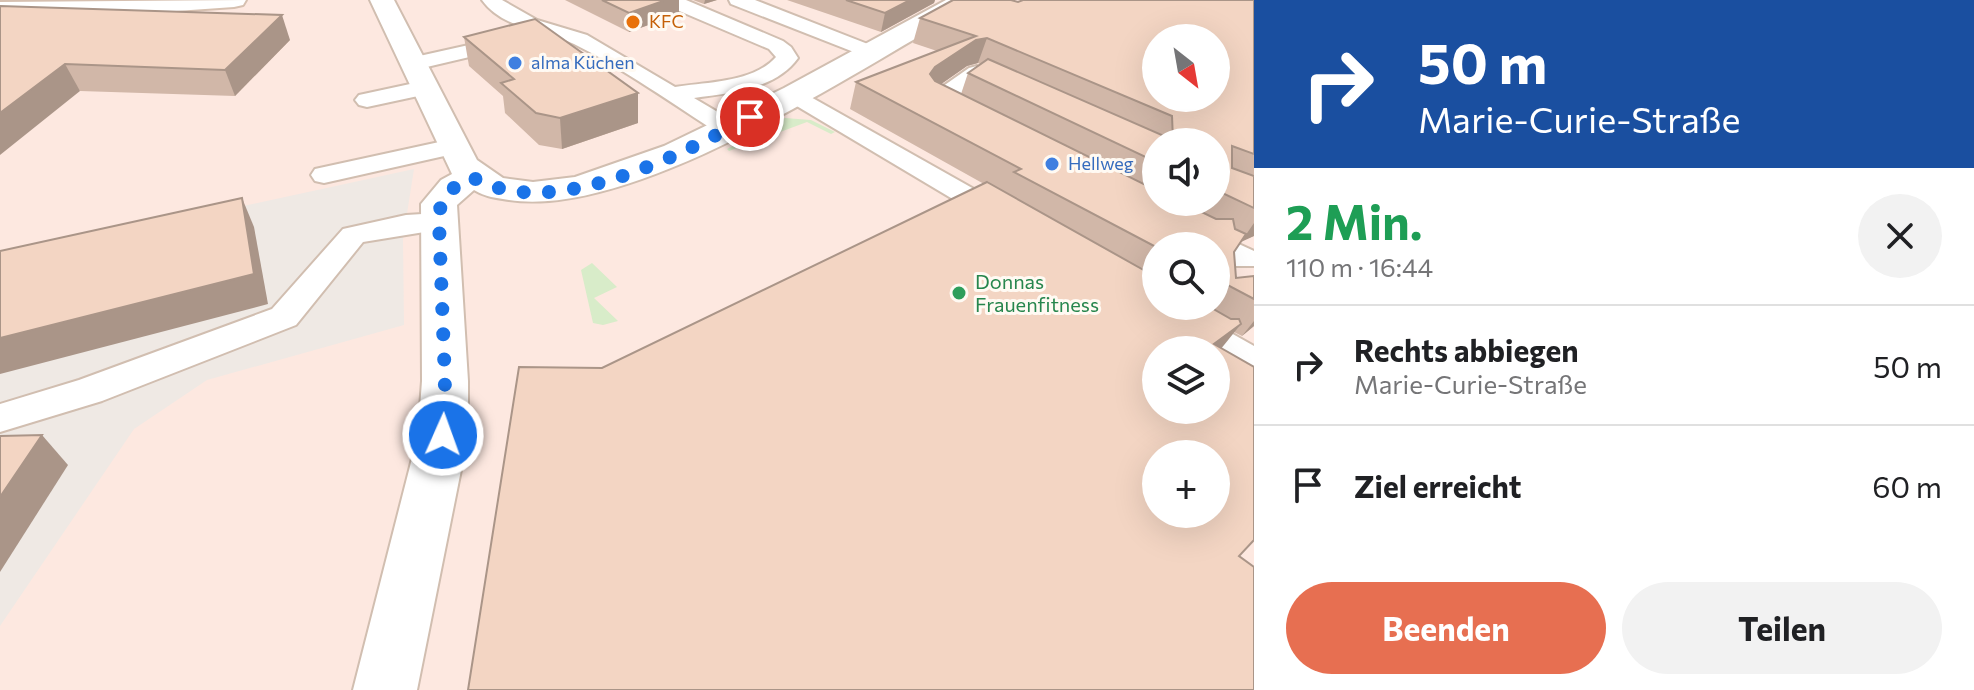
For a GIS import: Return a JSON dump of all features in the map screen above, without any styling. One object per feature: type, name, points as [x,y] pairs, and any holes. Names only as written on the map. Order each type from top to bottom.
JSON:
[{"type":"street","points":[[0,9],[104,9],[234,0]]},
{"type":"street","points":[[382,0],[463,162],[486,185],[526,193],[588,185],[628,172],[729,129],[964,0]]},
{"type":"street","points":[[385,690],[443,435],[445,381],[439,204],[463,162]]},
{"type":"lane","points":[[491,0],[492,4],[520,19],[580,39],[729,129]]},
{"type":"lane","points":[[670,0],[776,45],[787,58],[783,65],[755,79],[671,94]]},
{"type":"lane","points":[[738,0],[871,52]]},
{"type":"lane","points":[[367,100],[419,76],[509,42],[556,32]]},
{"type":"lane","points":[[979,122],[937,101],[977,73],[1032,99]]},
{"type":"lane","points":[[793,94],[1026,230]]},
{"type":"lane","points":[[324,175],[463,162]]},
{"type":"lane","points":[[0,418],[89,391],[284,317],[353,235],[406,224],[439,222]]},
{"type":"lane","points":[[1176,223],[1244,264]]},
{"type":"lane","points":[[1182,320],[1254,362]]},
{"type":"shaded area","points":[[0,0],[1254,0],[1254,690],[0,690]]},
{"type":"shaded area","points":[[414,169],[403,239],[404,325],[207,380],[134,429],[0,626],[0,259]]},
{"type":"green space","points":[[785,118],[811,120],[835,132],[831,134],[807,122],[729,151],[727,149]]},
{"type":"green space","points":[[592,263],[617,287],[594,298],[618,321],[603,325],[593,323],[581,270]]},
{"type":"building","points":[[602,0],[666,0],[629,13]]},
{"type":"building","points":[[846,0],[910,0],[885,13]]},
{"type":"building","points":[[953,0],[1254,0],[1254,154],[1232,146],[1232,168],[1254,176],[1254,208],[1230,197],[1230,128],[1172,128],[1172,116],[1163,112],[1230,112],[1230,24],[1142,24],[1142,103],[987,38],[976,40],[935,67],[930,74],[935,81],[1142,183],[1142,216],[1233,219],[1235,229],[1246,234],[1234,252],[1236,278],[1254,276],[1254,299],[1230,286],[1230,232],[1142,232],[1142,240],[1014,172],[1021,169],[856,82],[976,36],[920,18]]},
{"type":"building","points":[[0,6],[282,15],[225,70],[65,64],[0,113]]},
{"type":"building","points":[[535,19],[638,93],[560,118],[536,113],[501,83],[514,79],[464,37]]},
{"type":"building","points":[[988,59],[1146,128],[1142,128],[1142,155],[968,73]]},
{"type":"building","points":[[987,182],[1142,269],[1142,320],[1239,319],[1241,324],[1225,336],[1142,336],[1142,424],[1230,424],[1230,353],[1254,367],[1254,540],[1239,556],[1254,567],[1254,690],[468,690],[519,367],[602,368]]},
{"type":"building","points":[[242,198],[254,274],[0,338],[0,251]]},
{"type":"building","points":[[42,435],[0,497],[0,436]]},
{"type":"place","name":"KFC","points":[[633,22]]},
{"type":"place","name":"alma Küchen","points":[[515,63]]},
{"type":"place","name":"Hellweg","points":[[1052,164]]},
{"type":"place","name":"Donnas Frauenfitness","points":[[959,293]]},
{"type":"route","points":[[443,435],[445,381],[439,204],[444,195],[472,177],[506,191],[526,193],[588,185],[696,145],[750,117]]}]
